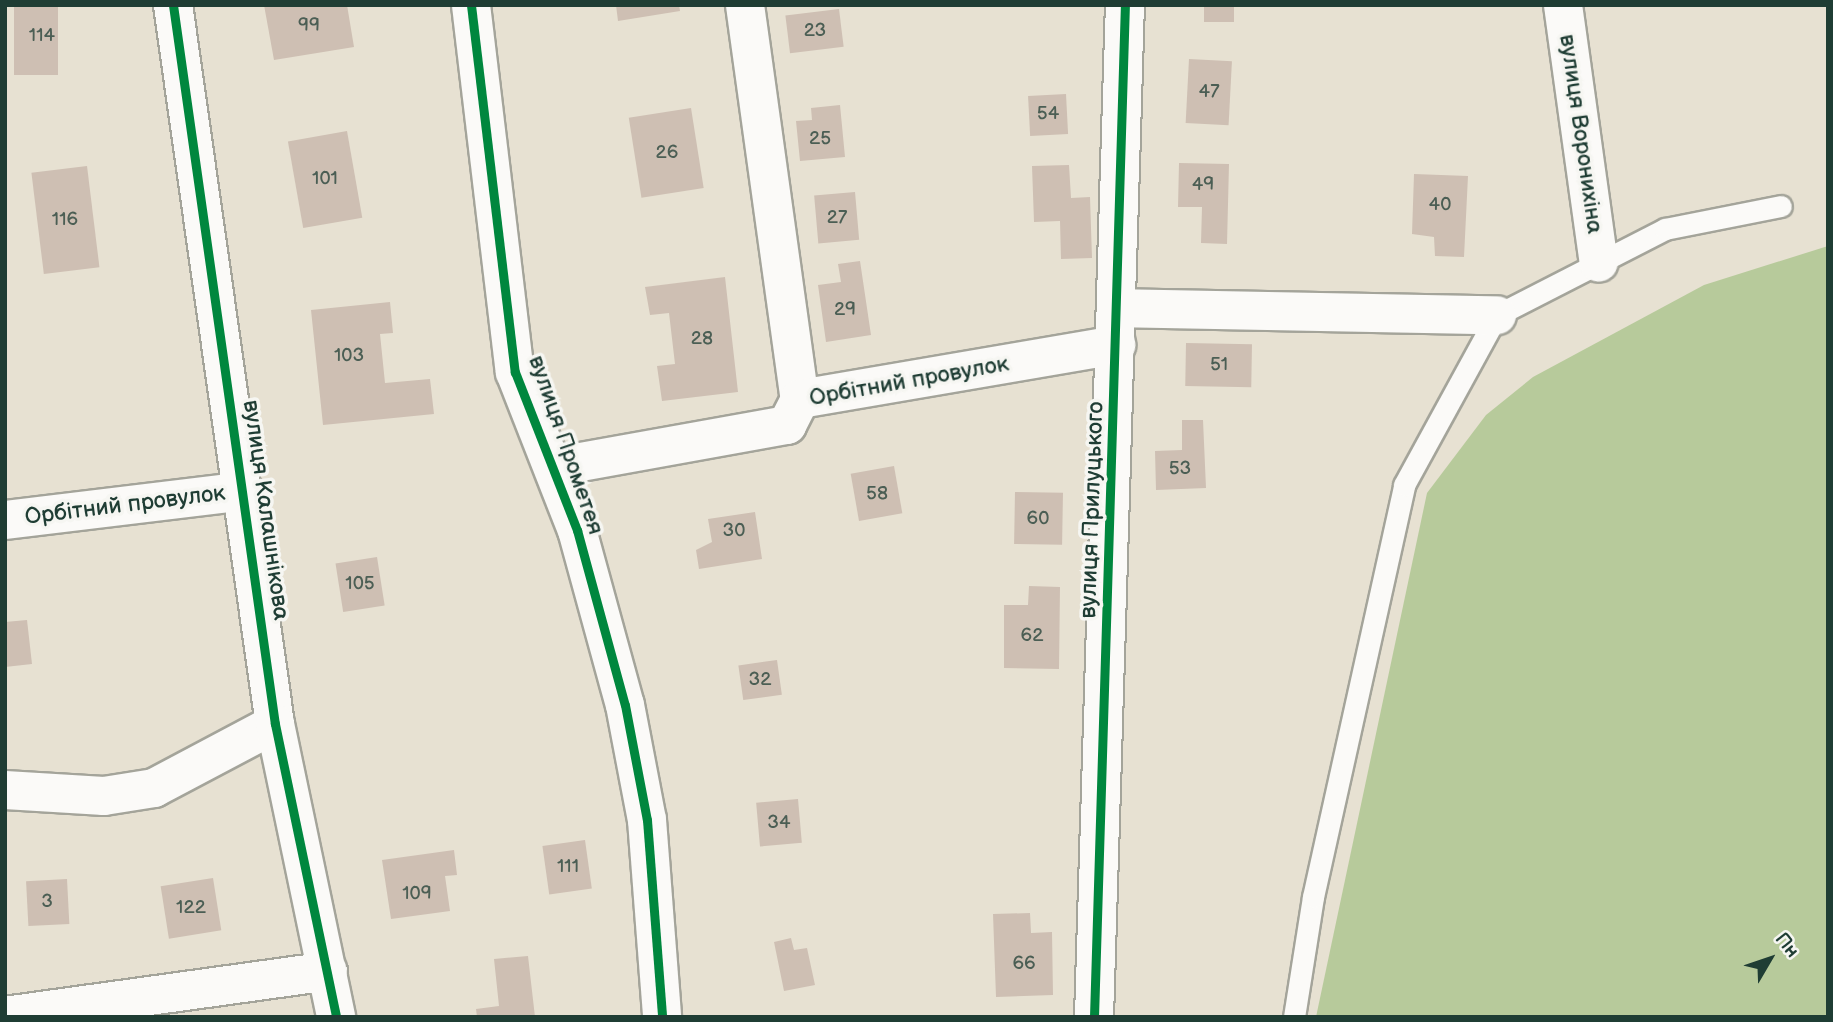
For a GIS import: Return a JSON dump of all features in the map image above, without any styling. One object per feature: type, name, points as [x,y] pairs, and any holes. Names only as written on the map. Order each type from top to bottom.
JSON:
[{"type":"street","name":"вулиця Калашнікова","points":[[173,5],[275,724],[336,1017]]},
{"type":"street","name":"вулиця Прометея","points":[[471,5],[515,372],[577,530],[625,705],[647,820],[662,1017]]},
{"type":"street","points":[[745,5],[800,399]]},
{"type":"street","name":"вулиця Прилуцького","points":[[1094,1017],[1125,5]]},
{"type":"street","name":"вулиця Воронихіна","points":[[1563,5],[1599,263]]},
{"type":"street","name":"Орбітний провулок","points":[[553,467],[787,425],[800,399],[1116,327],[1497,315]]},
{"type":"street","name":"Орбітний провулок","points":[[5,520],[244,491]]},
{"type":"street","points":[[5,790],[104,796],[154,788],[275,724]]},
{"type":"street","points":[[5,1016],[328,971]]},
{"type":"lane","points":[[1294,1017],[1313,897],[1404,485],[1497,315],[1665,229],[1781,206]]},
{"type":"green space","points":[[1828,246],[1828,1017],[1316,1017],[1427,493],[1486,415],[1533,377],[1704,285]]},
{"type":"building","points":[[14,5],[58,5],[58,75],[14,75]]},
{"type":"building","points":[[264,5],[347,5],[354,47],[274,60]]},
{"type":"building","points":[[616,5],[679,5],[680,11],[618,21]]},
{"type":"building","points":[[1204,5],[1234,5],[1234,22],[1204,22]]},
{"type":"building","points":[[839,9],[844,47],[790,53],[785,16]]},
{"type":"building","points":[[1189,59],[1232,61],[1229,125],[1186,123]]},
{"type":"building","points":[[1066,94],[1068,134],[1030,136],[1028,96]]},
{"type":"building","points":[[840,105],[845,157],[800,161],[796,121],[812,120],[811,108]]},
{"type":"building","points":[[691,108],[704,188],[641,198],[629,118]]},
{"type":"building","points":[[347,131],[362,218],[303,228],[288,141]]},
{"type":"building","points":[[1179,163],[1229,164],[1227,244],[1201,243],[1202,207],[1178,207]]},
{"type":"building","points":[[1069,165],[1071,198],[1090,197],[1092,258],[1061,259],[1060,221],[1034,222],[1032,166]]},
{"type":"building","points":[[87,166],[99,267],[44,274],[31,173]]},
{"type":"building","points":[[1414,174],[1468,176],[1464,257],[1435,256],[1434,237],[1412,234]]},
{"type":"building","points":[[855,192],[859,240],[818,243],[814,196]]},
{"type":"building","points":[[860,261],[871,335],[826,342],[818,285],[841,282],[838,264]]},
{"type":"building","points":[[725,277],[738,392],[662,401],[657,366],[675,364],[669,313],[650,315],[645,287]]},
{"type":"building","points":[[390,302],[393,333],[380,334],[385,383],[430,379],[434,414],[323,425],[311,310]]},
{"type":"building","points":[[1186,343],[1252,344],[1251,387],[1185,386]]},
{"type":"building","points":[[1182,420],[1203,420],[1206,488],[1156,490],[1155,451],[1182,450]]},
{"type":"building","points":[[894,466],[902,513],[859,521],[851,474]]},
{"type":"building","points":[[1015,492],[1063,493],[1062,545],[1014,544]]},
{"type":"building","points":[[755,512],[762,559],[699,569],[696,550],[712,542],[708,519]]},
{"type":"building","points":[[377,557],[385,605],[343,612],[336,564]]},
{"type":"building","points":[[1029,586],[1060,587],[1059,669],[1004,668],[1004,605],[1028,605]]},
{"type":"building","points":[[27,620],[32,664],[5,667],[5,622]]},
{"type":"building","points":[[777,660],[782,695],[743,700],[738,665]]},
{"type":"building","points":[[798,799],[802,843],[760,846],[756,803]]},
{"type":"building","points":[[585,840],[592,889],[549,895],[542,846]]},
{"type":"building","points":[[454,850],[457,875],[445,876],[450,911],[391,919],[382,860]]},
{"type":"building","points":[[213,878],[221,930],[169,939],[161,886]]},
{"type":"building","points":[[67,879],[69,924],[28,926],[26,881]]},
{"type":"building","points":[[1030,913],[1031,933],[1052,932],[1053,995],[996,997],[993,914]]},
{"type":"building","points":[[791,938],[794,950],[807,948],[815,985],[784,991],[774,942]]},
{"type":"building","points":[[528,956],[535,1017],[477,1017],[476,1009],[499,1006],[494,959]]},
{"type":"cycle path","points":[[173,5],[275,724],[336,1017]]},
{"type":"cycle path","points":[[471,5],[515,372],[577,530],[625,705],[647,820],[662,1017]]},
{"type":"cycle path","points":[[1094,1017],[1125,5]]}]
